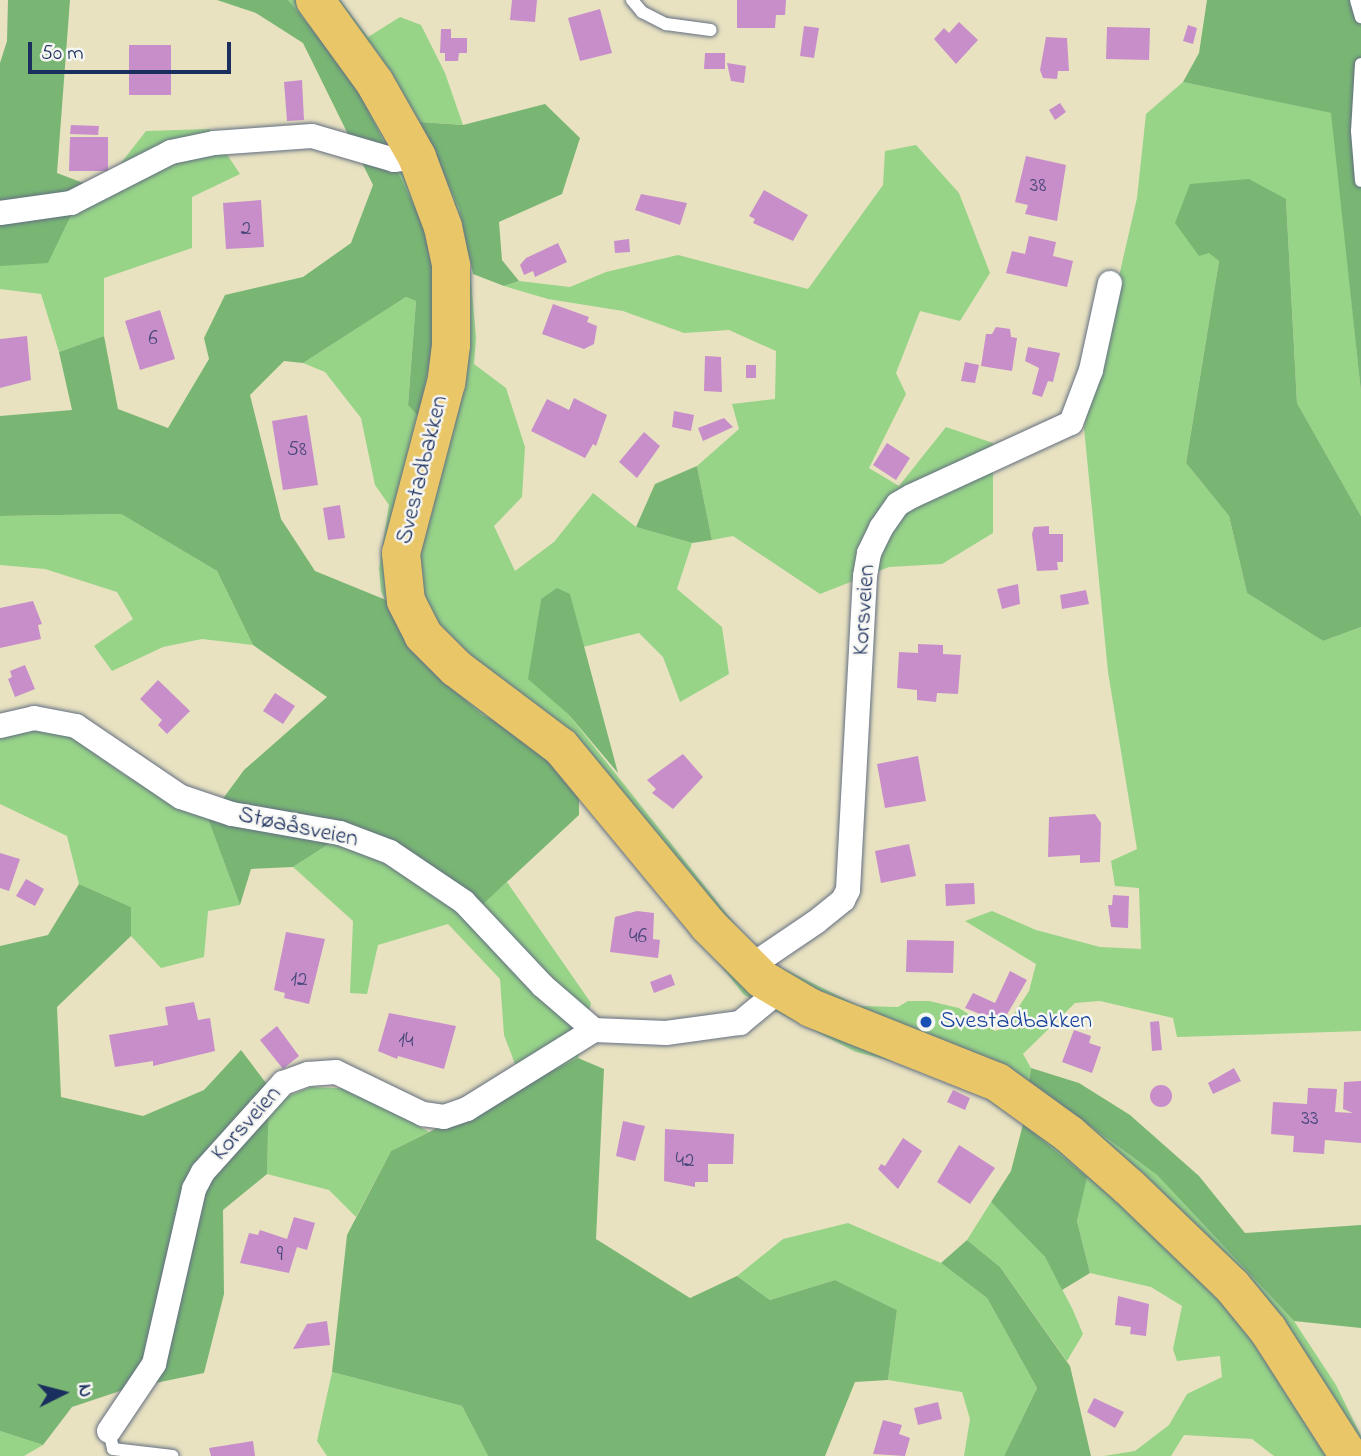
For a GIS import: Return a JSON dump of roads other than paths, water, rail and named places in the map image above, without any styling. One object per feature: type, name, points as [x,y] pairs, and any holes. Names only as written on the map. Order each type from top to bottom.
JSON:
[{"type":"main road","name":"Svestadbakken","points":[[315,0],[375,83],[417,157],[443,227],[453,302],[446,383],[406,519],[401,553],[406,601],[414,621],[447,660],[561,747],[748,968],[779,991],[968,1068],[1022,1097],[1069,1135],[1232,1286],[1268,1331],[1349,1456]]},
{"type":"street","points":[[0,213],[71,203],[93,196],[161,156],[214,143],[312,136],[394,160],[417,157]]},
{"type":"street","name":"Korsveien","points":[[748,968],[843,901],[848,890],[865,576],[869,553],[881,528],[898,504],[912,496],[1071,423],[1091,370],[1110,283]]},
{"type":"street","name":"Støaåsveien","points":[[0,726],[34,718],[76,726],[162,786],[192,801],[232,814],[340,833],[390,852],[464,902],[542,986],[594,1030]]},
{"type":"street","points":[[594,1030],[666,1033],[740,1023],[779,991]]},
{"type":"street","name":"Korsveien","points":[[109,1431],[154,1364],[194,1189],[203,1172],[275,1089],[308,1074],[336,1072],[423,1114],[444,1117],[467,1109],[594,1030]]},
{"type":"lane","points":[[632,0],[642,12],[666,24],[711,30]]},
{"type":"lane","points":[[1356,0],[1361,17]]},
{"type":"lane","points":[[1361,64],[1357,131],[1361,181]]},
{"type":"lane","points":[[109,1431],[113,1449],[173,1456]]},
{"type":"place","name":"Svestadbakken","points":[[926,1022]]}]
